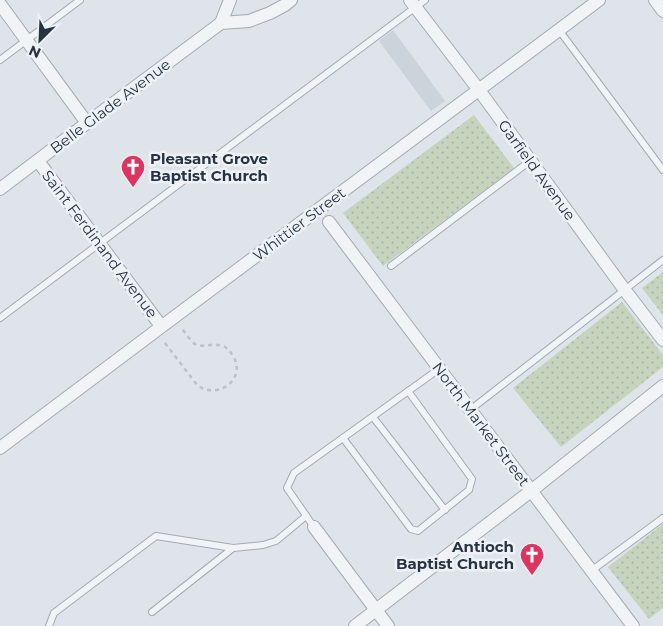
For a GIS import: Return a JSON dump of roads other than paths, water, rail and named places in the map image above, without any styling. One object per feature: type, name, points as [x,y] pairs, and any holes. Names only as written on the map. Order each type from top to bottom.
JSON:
[{"type":"street","points":[[230,0],[221,23],[248,21],[270,13],[291,0]]},
{"type":"street","name":"Whittier Street","points":[[0,448],[599,0]]},
{"type":"street","points":[[655,0],[663,11]]},
{"type":"street","name":"Garfield Avenue","points":[[417,2],[530,161],[663,340]]},
{"type":"street","points":[[0,4],[87,123]]},
{"type":"street","name":"Belle Glade Avenue","points":[[0,189],[221,23]]},
{"type":"street","name":"Saint Ferdinand Avenue","points":[[38,161],[161,326]]},
{"type":"street","name":"North Market Street","points":[[329,222],[633,626]]},
{"type":"street","points":[[355,626],[531,491],[663,386]]},
{"type":"street","points":[[310,522],[388,626]]},
{"type":"lane","points":[[0,60],[80,0]]},
{"type":"lane","points":[[0,318],[417,2]]},
{"type":"lane","points":[[559,30],[663,170]]},
{"type":"lane","points":[[391,266],[530,161]]},
{"type":"lane","points":[[470,410],[663,260]]},
{"type":"lane","points":[[49,626],[54,613],[156,536],[233,548],[263,545],[276,541],[310,522],[287,488],[294,473],[439,369]]},
{"type":"lane","points":[[342,438],[411,530],[418,531],[469,490],[472,479],[408,391]]},
{"type":"lane","points":[[373,417],[445,510]]},
{"type":"lane","points":[[591,572],[663,518]]},
{"type":"lane","points":[[152,612],[233,548]]},
{"type":"place","name":"Pleasant Grove Baptist Church","points":[[133,188]]},
{"type":"place","name":"Antioch Baptist Church","points":[[532,576]]}]
